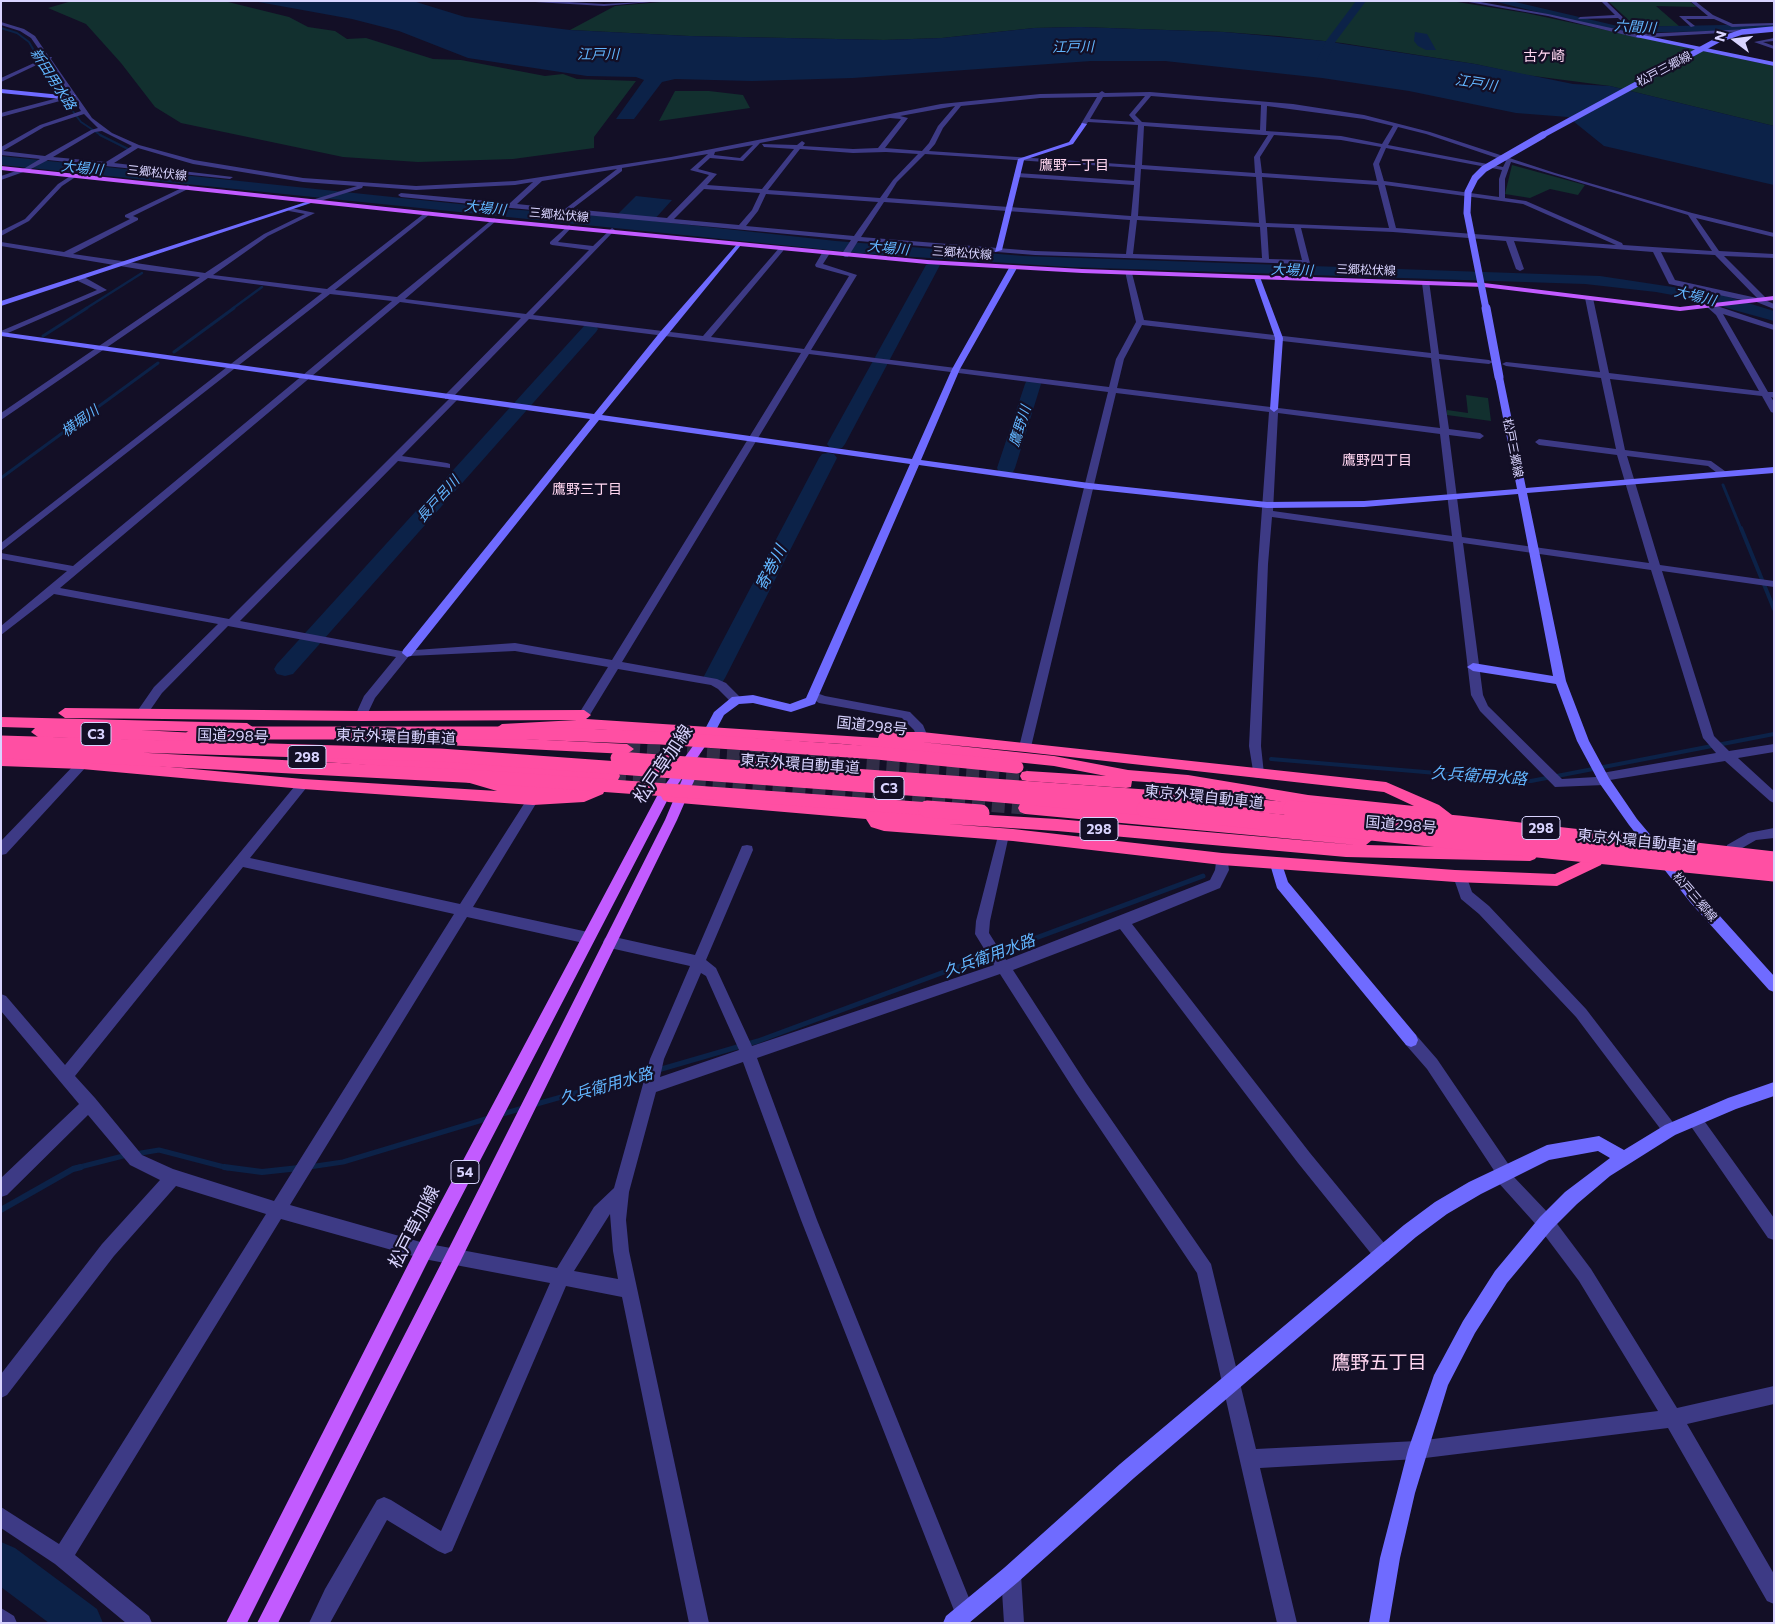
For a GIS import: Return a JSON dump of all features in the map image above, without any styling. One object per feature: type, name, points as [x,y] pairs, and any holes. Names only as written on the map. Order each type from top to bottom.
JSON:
[{"type":"highway","points":[[1,716],[14,713],[142,713],[587,719]]},
{"type":"highway","name":"国道298号","points":[[429,739],[587,719],[843,740],[1054,761],[1128,775],[1188,780],[1308,800]]},
{"type":"highway","name":"国道298号","points":[[1,722],[205,725],[626,749]]},
{"type":"highway","name":"東京外環自動車道","points":[[1,731],[444,746],[977,782],[1458,824],[1774,860]]},
{"type":"highway","points":[[191,737],[229,733],[527,732],[661,738],[877,753],[1022,771],[1128,775]]},
{"type":"highway","name":"298","points":[[843,740],[922,737],[1386,787],[1445,815]]},
{"type":"highway","name":"東京外環自動車道","points":[[1,742],[440,755],[957,793],[1155,810],[1774,873]]},
{"type":"highway","name":"国道298号","points":[[1,753],[200,752],[420,763],[613,776]]},
{"type":"highway","points":[[1,753],[502,778],[981,813],[1057,825]]},
{"type":"highway","name":"298","points":[[1,761],[82,764],[303,784],[533,799],[584,796],[598,790]]},
{"type":"highway","name":"298","points":[[420,763],[498,786],[598,790],[868,814],[1057,825],[1346,851],[1534,855]]},
{"type":"highway","name":"国道298号","points":[[1022,771],[1445,815],[1524,826],[1774,854]]},
{"type":"highway","name":"国道298号","points":[[1026,808],[1774,879]]},
{"type":"highway","points":[[868,814],[876,823],[884,825],[1003,835],[1276,864],[1460,876],[1557,880],[1595,861]]},
{"type":"main road","name":"三郷松伏線","points":[[1,168],[494,220],[612,230],[780,249],[1013,268],[1499,286],[1668,308],[1713,307],[1774,298]]},
{"type":"main road","name":"松戸草加線","points":[[236,1623],[424,1251],[663,796],[710,730]]},
{"type":"main road","name":"松戸草加線","points":[[267,1623],[454,1256],[682,798],[710,730]]},
{"type":"street","points":[[537,1],[619,3],[660,1]]},
{"type":"street","points":[[1465,1],[1592,25],[1774,64]]},
{"type":"street","points":[[1506,1],[1580,18],[1640,28]]},
{"type":"street","points":[[1603,1],[1633,28]]},
{"type":"street","points":[[1692,1],[1715,18],[1742,31]]},
{"type":"street","points":[[1580,18],[1620,16]]},
{"type":"street","points":[[1693,26],[1681,17],[1715,18]]},
{"type":"street","points":[[1592,25],[1600,22]]},
{"type":"street","points":[[1,23],[30,34],[50,58],[71,97],[102,129],[137,146],[172,157],[303,180],[364,186],[458,187],[539,180],[710,154],[889,115],[956,104],[1102,93],[1150,94],[1264,103],[1351,114],[1397,125],[1690,214],[1774,235]]},
{"type":"street","points":[[1686,27],[1774,24]]},
{"type":"street","points":[[1,32],[15,27]]},
{"type":"street","points":[[1638,36],[1774,29]]},
{"type":"street","name":"松戸三郷線","points":[[1774,29],[1742,32],[1718,40],[1489,165],[1475,178],[1468,192],[1467,213],[1560,681],[1570,710],[1603,779],[1647,840],[1774,986]]},
{"type":"street","points":[[1754,31],[1774,39]]},
{"type":"street","points":[[1774,39],[1757,42],[1774,48]]},
{"type":"street","points":[[1,80],[41,60],[50,58]]},
{"type":"street","points":[[1,91],[71,97]]},
{"type":"street","points":[[1021,159],[1071,143],[1102,93]]},
{"type":"street","points":[[1130,256],[1135,218],[1141,125],[1133,114],[1150,94]]},
{"type":"street","points":[[1,115],[71,97]]},
{"type":"street","points":[[1264,103],[1264,133]]},
{"type":"street","points":[[846,254],[895,181],[937,136],[940,127],[958,106],[956,104]]},
{"type":"street","points":[[1,151],[40,128],[84,112]]},
{"type":"street","points":[[881,149],[905,118],[889,115]]},
{"type":"street","points":[[1085,122],[1341,138],[1506,169]]},
{"type":"street","points":[[1393,230],[1376,164],[1384,145],[1397,125]]},
{"type":"street","points":[[1,178],[47,159],[93,131],[102,129]]},
{"type":"street","points":[[741,227],[755,211],[764,191],[812,133],[811,131]]},
{"type":"street","points":[[1266,260],[1257,157],[1272,133]]},
{"type":"street","points":[[756,143],[798,148],[853,151],[881,149],[1381,183],[1524,202],[1626,248]]},
{"type":"street","points":[[710,154],[741,160],[756,143]]},
{"type":"street","points":[[110,163],[137,146]]},
{"type":"street","points":[[1,151],[47,159],[110,163],[350,191],[567,210],[855,240],[998,250],[1306,263]]},
{"type":"street","points":[[669,220],[714,174],[693,170],[710,154]]},
{"type":"street","points":[[998,250],[1021,159]]},
{"type":"street","points":[[1502,199],[1502,179],[1508,162],[1512,160]]},
{"type":"street","points":[[567,210],[621,170],[619,168]]},
{"type":"street","points":[[1017,175],[1137,184]]},
{"type":"street","points":[[1,234],[27,220],[60,185],[74,176]]},
{"type":"street","points":[[510,206],[539,180]]},
{"type":"street","points":[[1,304],[364,186]]},
{"type":"street","points":[[702,187],[1135,218],[1393,230],[1626,248],[1774,256]]},
{"type":"street","points":[[65,255],[136,220],[127,216],[188,188]]},
{"type":"street","points":[[1,417],[266,235],[312,213],[290,210]]},
{"type":"street","points":[[1,548],[428,213]]},
{"type":"street","points":[[1690,214],[1717,253],[1754,300]]},
{"type":"street","points":[[1,632],[494,220]]},
{"type":"street","points":[[1297,226],[1310,278]]},
{"type":"street","points":[[569,227],[552,243],[594,248]]},
{"type":"street","points":[[142,713],[158,690],[229,623],[395,458],[528,316],[612,230]]},
{"type":"street","points":[[1509,238],[1520,269]]},
{"type":"street","points":[[1,244],[124,265],[208,276],[1480,436]]},
{"type":"street","points":[[362,716],[370,696],[664,332],[739,244]]},
{"type":"street","points":[[706,338],[780,249]]},
{"type":"street","points":[[1656,250],[1672,282],[1754,300],[1774,307]]},
{"type":"street","points":[[587,719],[613,665],[853,275],[819,265],[826,253]]},
{"type":"street","points":[[710,730],[720,712],[736,700],[753,699],[780,707],[792,708],[810,701],[814,696],[956,369],[1013,268]]},
{"type":"street","points":[[1025,747],[1120,358],[1140,322],[1140,315],[1128,273]]},
{"type":"street","points":[[1256,277],[1279,338],[1263,564],[1255,746],[1258,774]]},
{"type":"street","points":[[1,334],[103,290],[81,279]]},
{"type":"street","points":[[1426,283],[1456,540],[1473,667],[1480,702],[1559,784],[1603,779],[1726,755],[1774,748]]},
{"type":"street","points":[[1588,298],[1629,482],[1711,741],[1774,798]]},
{"type":"street","points":[[1713,307],[1771,327],[1774,334]]},
{"type":"street","points":[[1713,307],[1770,394],[1774,410]]},
{"type":"street","points":[[1140,322],[1489,362]]},
{"type":"street","points":[[1,334],[1088,486],[1268,509],[1456,540],[1774,584]]},
{"type":"street","points":[[1506,364],[1770,394]]},
{"type":"street","points":[[1539,442],[1711,464],[1724,474]]},
{"type":"street","points":[[395,458],[447,466]]},
{"type":"street","points":[[1268,509],[1452,498],[1774,470]]},
{"type":"street","points":[[1,556],[76,570]]},
{"type":"street","points":[[52,590],[405,654],[515,648],[713,682],[722,686],[736,700]]},
{"type":"street","points":[[1473,667],[1560,681]]},
{"type":"street","points":[[814,696],[823,700],[906,715],[920,728],[922,737]]},
{"type":"street","points":[[1,850],[82,764]]},
{"type":"street","points":[[66,1076],[303,784]]},
{"type":"street","points":[[62,1557],[533,799]]},
{"type":"street","points":[[1732,849],[1754,836],[1774,833]]},
{"type":"street","points":[[1003,835],[983,921],[982,934],[1002,968],[1206,1270],[1287,1623]]},
{"type":"street","points":[[699,1623],[630,1290],[618,1220],[621,1192],[657,1059],[747,850]]},
{"type":"street","points":[[651,1084],[748,1054],[1002,968],[1123,922],[1215,884],[1222,870],[1222,859]]},
{"type":"street","points":[[240,861],[588,938]]},
{"type":"street","points":[[1276,864],[1282,884],[1432,1064],[1504,1174],[1546,1223],[1585,1276],[1673,1418],[1774,1594]]},
{"type":"street","points":[[1460,876],[1466,894],[1484,910],[1581,1013],[1670,1130]]},
{"type":"street","points":[[1123,922],[1304,1158],[1383,1255]]},
{"type":"street","points":[[610,942],[698,962],[711,972],[741,1035],[959,1618],[1011,1575],[1127,1471],[1410,1231],[1441,1208],[1547,1153],[1599,1143],[1624,1158]]},
{"type":"street","points":[[1,1000],[90,1103],[136,1160],[173,1177],[278,1210],[424,1251],[630,1290]]},
{"type":"street","points":[[1379,1623],[1390,1558],[1417,1450],[1440,1382],[1469,1327],[1501,1277],[1546,1223],[1570,1198],[1604,1171],[1670,1130],[1774,1089]]},
{"type":"street","points":[[1,1189],[90,1103]]},
{"type":"street","points":[[1695,1120],[1774,1232]]},
{"type":"street","points":[[1,1389],[108,1250],[173,1177]]},
{"type":"street","points":[[319,1623],[332,1596],[384,1507],[445,1544],[561,1277],[600,1213],[621,1192]]},
{"type":"street","points":[[1248,1459],[1417,1450],[1673,1418],[1774,1395]]},
{"type":"street","points":[[1,1517],[62,1557],[142,1623]]},
{"type":"street","points":[[1011,1575],[1014,1623]]},
{"type":"street","points":[[1,1618],[7,1623]]},
{"type":"green space","points":[[72,1],[224,1],[289,17],[308,27],[335,31],[347,39],[366,38],[433,59],[461,60],[545,76],[563,74],[577,79],[636,81],[594,137],[594,148],[513,159],[418,162],[343,157],[181,123],[155,107],[121,63],[86,24],[48,8]]},
{"type":"green space","points":[[673,1],[1451,1],[1526,13],[1774,66],[1774,126],[1610,86],[1526,75],[1475,64],[1342,43],[1278,36],[1224,32],[1080,27],[1034,28],[942,38],[884,40],[689,36],[570,30],[615,6]]},
{"type":"green space","points":[[1608,1],[1689,1],[1697,7],[1656,6],[1679,26],[1636,27]]},
{"type":"green space","points":[[675,91],[709,91],[743,95],[750,108],[659,121]]},
{"type":"green space","points":[[1512,165],[1585,185],[1578,195],[1550,189],[1530,198],[1505,194]]},
{"type":"green space","points":[[1466,395],[1488,398],[1491,421],[1447,415],[1447,410],[1468,413]]},
{"type":"water","name":"江戸川","points":[[253,1],[413,1],[465,17],[570,30],[689,36],[884,40],[942,38],[1034,28],[1080,27],[1224,32],[1324,41],[1475,64],[1573,84],[1610,86],[1774,126],[1774,185],[1604,146],[1568,117],[1516,113],[1409,91],[1322,78],[1165,61],[1091,61],[853,78],[752,81],[675,79],[662,82],[634,119],[616,119],[644,80],[636,77],[587,76],[468,58],[399,31],[352,19]]},
{"type":"water","points":[[1415,32],[1427,34],[1436,50],[1426,50],[1418,46],[1414,41]]},
{"type":"water","name":"大場川","points":[[1,156],[507,209],[615,217],[636,196],[672,200],[653,221],[836,241],[1024,256],[1600,276],[1719,294],[1774,311],[1774,321],[1694,299],[1656,292],[1585,284],[1068,267],[868,254],[1,165]]},
{"type":"waterway","points":[[1322,60],[1331,41],[1361,1]]},
{"type":"waterway","name":"六間川","points":[[1498,1],[1622,30],[1774,27]]},
{"type":"waterway","name":"新田用水路","points":[[1,28],[17,33],[29,42],[56,89],[81,122],[102,136]]},
{"type":"waterway","name":"新田用水路","points":[[102,136],[128,149]]},
{"type":"waterway","name":"寄巻川","points":[[836,444],[933,265]]},
{"type":"waterway","points":[[85,309],[142,273]]},
{"type":"waterway","name":"横堀川","points":[[232,309],[262,287]]},
{"type":"waterway","points":[[43,336],[87,308]]},
{"type":"waterway","name":"横堀川","points":[[174,352],[234,308]]},
{"type":"waterway","name":"長戸呂川","points":[[285,669],[590,329]]},
{"type":"waterway","name":"横堀川","points":[[1,478],[158,363]]},
{"type":"waterway","name":"鷹野川","points":[[1006,468],[1033,384]]},
{"type":"waterway","name":"寄巻川","points":[[714,678],[828,458]]},
{"type":"waterway","points":[[1723,485],[1741,529]]},
{"type":"waterway","points":[[1741,528],[1774,609]]},
{"type":"waterway","name":"久兵衛用水路","points":[[1271,759],[1531,781],[1774,734]]},
{"type":"waterway","name":"久兵衛用水路","points":[[658,1070],[758,1041],[1203,876]]},
{"type":"waterway","name":"久兵衛用水路","points":[[533,1105],[650,1072]]},
{"type":"waterway","name":"久兵衛用水路","points":[[499,1115],[523,1108]]},
{"type":"waterway","name":"久兵衛用水路","points":[[309,1167],[343,1162],[489,1118]]},
{"type":"waterway","name":"久兵衛用水路","points":[[135,1154],[159,1150],[224,1167]]},
{"type":"waterway","name":"久兵衛用水路","points":[[76,1168],[127,1155]]},
{"type":"waterway","name":"久兵衛用水路","points":[[1,1210],[73,1169],[81,1167]]},
{"type":"waterway","name":"久兵衛用水路","points":[[224,1167],[262,1172],[299,1168],[296,1168]]},
{"type":"waterway","points":[[1,1562],[83,1623]]},
{"type":"tunnel","points":[[627,749],[1027,776]]},
{"type":"tunnel","points":[[613,776],[1025,808]]},
{"type":"district","name":"古ケ崎","points":[[1544,56]]},
{"type":"district","name":"鷹野一丁目","points":[[1074,165]]},
{"type":"district","name":"鷹野四丁目","points":[[1377,460]]},
{"type":"district","name":"鷹野三丁目","points":[[587,489]]},
{"type":"district","name":"鷹野五丁目","points":[[1379,1363]]}]
